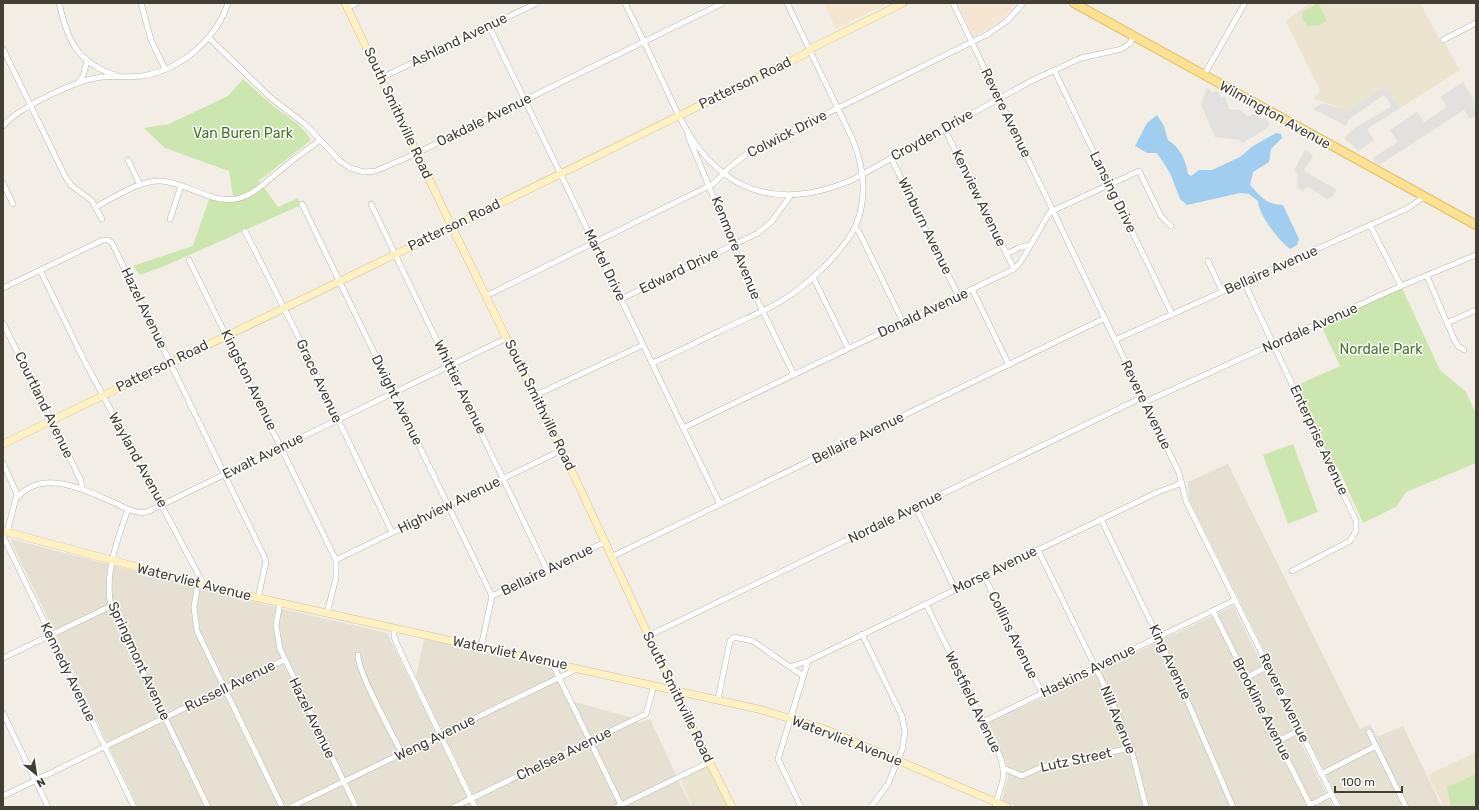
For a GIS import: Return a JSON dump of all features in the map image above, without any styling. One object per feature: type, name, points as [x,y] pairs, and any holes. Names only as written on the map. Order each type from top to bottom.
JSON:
[{"type":"main road","name":"Patterson Road","points":[[3,444],[452,227],[560,173],[680,117],[805,54],[810,48],[902,3]]},
{"type":"main road","name":"Wilmington Avenue","points":[[1078,4],[1476,225]]},
{"type":"main road","name":"South Smithville Road","points":[[346,5],[452,227],[562,450],[673,689],[732,807]]},
{"type":"main road","name":"Watervliet Avenue","points":[[4,533],[258,598],[718,699],[790,718],[822,728],[898,760],[996,805],[1007,807]]},
{"type":"street","points":[[59,3],[69,39],[86,61],[106,72],[119,76]]},
{"type":"street","points":[[141,3],[151,40],[165,69]]},
{"type":"street","points":[[3,126],[13,116],[30,106],[76,84],[96,78],[141,76],[165,69],[185,58],[209,38],[219,25],[228,3]]},
{"type":"street","points":[[346,5],[357,3]]},
{"type":"street","name":"Ashland Avenue","points":[[381,78],[537,3]]},
{"type":"street","name":"Kenmore Avenue","points":[[625,3],[680,117],[762,311],[794,375]]},
{"type":"street","name":"Oakdale Avenue","points":[[209,38],[271,98],[302,122],[345,166],[364,172],[384,168],[417,153],[723,3]]},
{"type":"street","points":[[652,363],[762,311],[790,295],[813,277],[836,252],[855,226],[863,194],[863,173],[856,147],[810,48],[787,3]]},
{"type":"street","name":"Revere Avenue","points":[[953,3],[1144,400],[1182,483],[1186,501],[1338,807]]},
{"type":"street","name":"Colwick Drive","points":[[486,296],[710,186],[749,152],[972,42],[1007,21],[1023,3]]},
{"type":"street","points":[[1204,75],[1245,3]]},
{"type":"street","points":[[1443,40],[1476,23]]},
{"type":"street","name":"Martel Drive","points":[[489,26],[720,504]]},
{"type":"street","name":"Croyden Drive","points":[[724,174],[746,187],[772,195],[790,196],[826,190],[852,180],[998,98],[1054,70],[1086,57],[1122,49],[1130,43],[1134,36]]},
{"type":"street","points":[[3,49],[65,176],[72,185],[92,201],[102,219]]},
{"type":"street","points":[[76,84],[83,76],[86,61]]},
{"type":"street","name":"Lansing Drive","points":[[1054,70],[1172,314]]},
{"type":"street","name":"Kenmore Avenue","points":[[680,117],[702,152],[724,174]]},
{"type":"street","name":"Kenview Avenue","points":[[944,128],[1014,268]]},
{"type":"street","points":[[96,207],[140,186],[160,181],[221,199],[239,198],[255,190],[320,140]]},
{"type":"street","name":"Winburn Avenue","points":[[891,158],[958,295]]},
{"type":"street","points":[[128,160],[140,186]]},
{"type":"street","points":[[1053,210],[1110,186],[1139,171],[1161,216],[1170,226]]},
{"type":"street","points":[[3,183],[13,204]]},
{"type":"street","points":[[170,219],[181,186]]},
{"type":"street","name":"Edward Drive","points":[[621,299],[734,245],[766,227],[790,196]]},
{"type":"street","name":"Bellaire Avenue","points":[[1115,340],[1408,208],[1424,197]]},
{"type":"street","name":"Dwight Avenue","points":[[302,204],[492,596]]},
{"type":"street","name":"Whittier Avenue","points":[[371,204],[547,570]]},
{"type":"street","name":"Donald Avenue","points":[[683,428],[1014,268],[1021,261],[1050,212],[1053,210]]},
{"type":"street","points":[[1370,225],[1401,286]]},
{"type":"street","points":[[855,226],[903,322]]},
{"type":"street","name":"Grace Avenue","points":[[245,230],[392,532]]},
{"type":"street","name":"Hazel Avenue","points":[[40,270],[98,242],[108,240],[115,248],[266,562],[258,598]]},
{"type":"street","points":[[1006,254],[1021,246],[1030,245]]},
{"type":"street","name":"Nordale Avenue","points":[[648,636],[1144,400],[1274,344],[1401,286],[1476,255]]},
{"type":"street","name":"Kingston Avenue","points":[[189,260],[336,560],[336,578],[327,613]]},
{"type":"street","points":[[1208,261],[1222,292]]},
{"type":"street","points":[[3,288],[40,270]]},
{"type":"street","name":"Wayland Avenue","points":[[40,270],[103,395],[162,505],[201,584]]},
{"type":"street","points":[[1427,276],[1458,346],[1464,350]]},
{"type":"street","points":[[813,277],[848,348]]},
{"type":"street","name":"Enterprise Avenue","points":[[1244,282],[1356,521],[1356,531],[1350,541],[1292,570]]},
{"type":"street","points":[[972,289],[1009,365]]},
{"type":"street","points":[[1447,323],[1476,310]]},
{"type":"street","name":"Bellaire Avenue","points":[[611,557],[1105,318]]},
{"type":"street","name":"Courtland Avenue","points":[[3,323],[81,481],[82,488]]},
{"type":"street","name":"Ewalt Avenue","points":[[16,499],[27,489],[45,482],[82,488],[128,509],[142,513],[162,505],[507,338]]},
{"type":"street","points":[[536,396],[643,345]]},
{"type":"street","name":"Highview Avenue","points":[[336,560],[562,450]]},
{"type":"street","points":[[3,463],[16,489],[16,499],[4,533]]},
{"type":"street","name":"Morse Avenue","points":[[790,667],[808,661],[1101,519],[1158,492],[1182,483]]},
{"type":"street","points":[[916,508],[955,589]]},
{"type":"street","name":"Springmont Avenue","points":[[128,509],[109,580],[111,606],[208,807]]},
{"type":"street","name":"King Avenue","points":[[1101,519],[1159,637],[1233,807]]},
{"type":"street","name":"Kennedy Avenue","points":[[4,533],[51,635],[134,807]]},
{"type":"street","name":"Bellaire Avenue","points":[[481,647],[492,596],[605,542]]},
{"type":"street","name":"Nill Avenue","points":[[1038,550],[1111,699],[1131,748],[1146,807]]},
{"type":"street","name":"Collins Avenue","points":[[984,576],[1042,694]]},
{"type":"street","points":[[201,584],[194,607],[194,620],[224,689],[282,807]]},
{"type":"street","name":"Haskins Avenue","points":[[983,722],[1213,612],[1235,600]]},
{"type":"street","name":"Hazel Avenue","points":[[280,603],[276,620],[277,634],[284,660],[356,807]]},
{"type":"street","name":"Westfield Avenue","points":[[926,604],[1000,756],[1003,768],[1002,790],[996,805]]},
{"type":"street","points":[[3,658],[111,606]]},
{"type":"street","name":"Brookline Avenue","points":[[1213,612],[1310,806]]},
{"type":"street","points":[[394,628],[394,637],[401,653],[475,807]]},
{"type":"street","points":[[862,634],[902,716],[905,737],[898,760],[888,784],[871,807]]},
{"type":"street","points":[[718,699],[730,641],[734,637],[753,641],[802,675]]},
{"type":"street","points":[[358,655],[358,660],[364,675],[402,754]]},
{"type":"street","name":"Russell Avenue","points":[[3,796],[284,660]]},
{"type":"street","points":[[801,807],[779,762],[802,675],[808,661]]},
{"type":"street","points":[[552,663],[620,806],[710,762]]},
{"type":"street","points":[[1246,678],[1268,666]]},
{"type":"street","name":"Weng Avenue","points":[[291,807],[578,668]]},
{"type":"street","name":"Chelsea Avenue","points":[[454,807],[646,714],[654,685]]},
{"type":"street","points":[[3,713],[48,807]]},
{"type":"street","points":[[1278,741],[1300,730]]},
{"type":"street","points":[[1369,732],[1406,807]]},
{"type":"street","points":[[1321,774],[1376,746]]},
{"type":"street","name":"Lutz Street","points":[[1003,768],[1022,776],[1041,767],[1131,748]]},
{"type":"street","points":[[1310,806],[1332,794]]},
{"type":"shaded area","points":[[824,3],[889,3],[836,29]]},
{"type":"shaded area","points":[[958,3],[1016,3],[1001,20],[974,36]]},
{"type":"shaded area","points":[[1310,3],[1420,3],[1439,38],[1443,40],[1460,70],[1400,108],[1385,86],[1348,110],[1314,99],[1320,91],[1286,21]]},
{"type":"shaded area","points":[[1463,82],[1473,98],[1476,116],[1470,119],[1464,110],[1379,165],[1373,161],[1374,157],[1398,142],[1390,130],[1417,112],[1424,122],[1447,107],[1440,97]]},
{"type":"shaded area","points":[[1385,86],[1400,108],[1367,129],[1374,140],[1359,151],[1344,138],[1353,129],[1392,106],[1384,95],[1349,119],[1346,126],[1313,109],[1322,103],[1348,110]]},
{"type":"shaded area","points":[[1207,87],[1213,94],[1213,92],[1218,91],[1221,98],[1225,96],[1229,109],[1241,110],[1247,116],[1257,114],[1262,121],[1264,118],[1270,123],[1266,129],[1242,143],[1240,140],[1215,137],[1201,105]]},
{"type":"shaded area","points":[[1305,150],[1313,155],[1304,171],[1337,190],[1332,197],[1327,199],[1307,186],[1303,191],[1297,188],[1298,174],[1294,170]]},
{"type":"shaded area","points":[[1228,464],[1360,729],[1370,724],[1377,737],[1403,726],[1442,807],[1342,807],[1189,499],[1188,482]]},
{"type":"shaded area","points":[[10,539],[287,610],[387,633],[472,807],[138,807]]},
{"type":"shaded area","points":[[1233,606],[1333,807],[1018,807],[1002,801],[1008,778],[1006,762],[989,723]]},
{"type":"shaded area","points":[[424,639],[551,666],[568,700],[633,718],[639,723],[650,719],[691,807],[479,807],[416,677]]},
{"type":"shaded area","points":[[1476,752],[1476,807],[1444,807],[1428,775]]},
{"type":"shaded area","points":[[710,762],[732,807],[692,807],[680,777]]},
{"type":"green space","points":[[1318,3],[1327,21],[1320,25],[1308,26],[1302,19],[1303,12]]},
{"type":"green space","name":"Van Buren Park","points":[[243,79],[273,106],[298,124],[310,138],[310,141],[259,181],[278,207],[298,198],[301,205],[167,265],[140,275],[133,266],[193,246],[209,199],[222,202],[234,202],[229,171],[165,148],[144,128],[169,124],[228,96]]},
{"type":"green space","name":"Nordale Park","points":[[1401,286],[1440,370],[1466,392],[1476,414],[1476,463],[1406,492],[1396,507],[1363,523],[1338,467],[1333,469],[1293,387],[1340,366],[1320,323]]},
{"type":"green space","points":[[1293,444],[1318,512],[1288,524],[1263,455]]},
{"type":"green space","points":[[1476,774],[1476,807],[1451,807],[1447,787]]},
{"type":"water","points":[[1157,115],[1164,126],[1168,140],[1179,150],[1186,164],[1188,174],[1191,176],[1199,170],[1212,170],[1240,157],[1253,146],[1276,133],[1281,134],[1282,138],[1271,149],[1269,162],[1253,172],[1250,185],[1268,202],[1283,205],[1299,239],[1297,245],[1290,249],[1280,240],[1261,213],[1258,201],[1249,194],[1240,193],[1187,205],[1180,199],[1170,173],[1157,153],[1147,153],[1135,146],[1147,123]]}]
